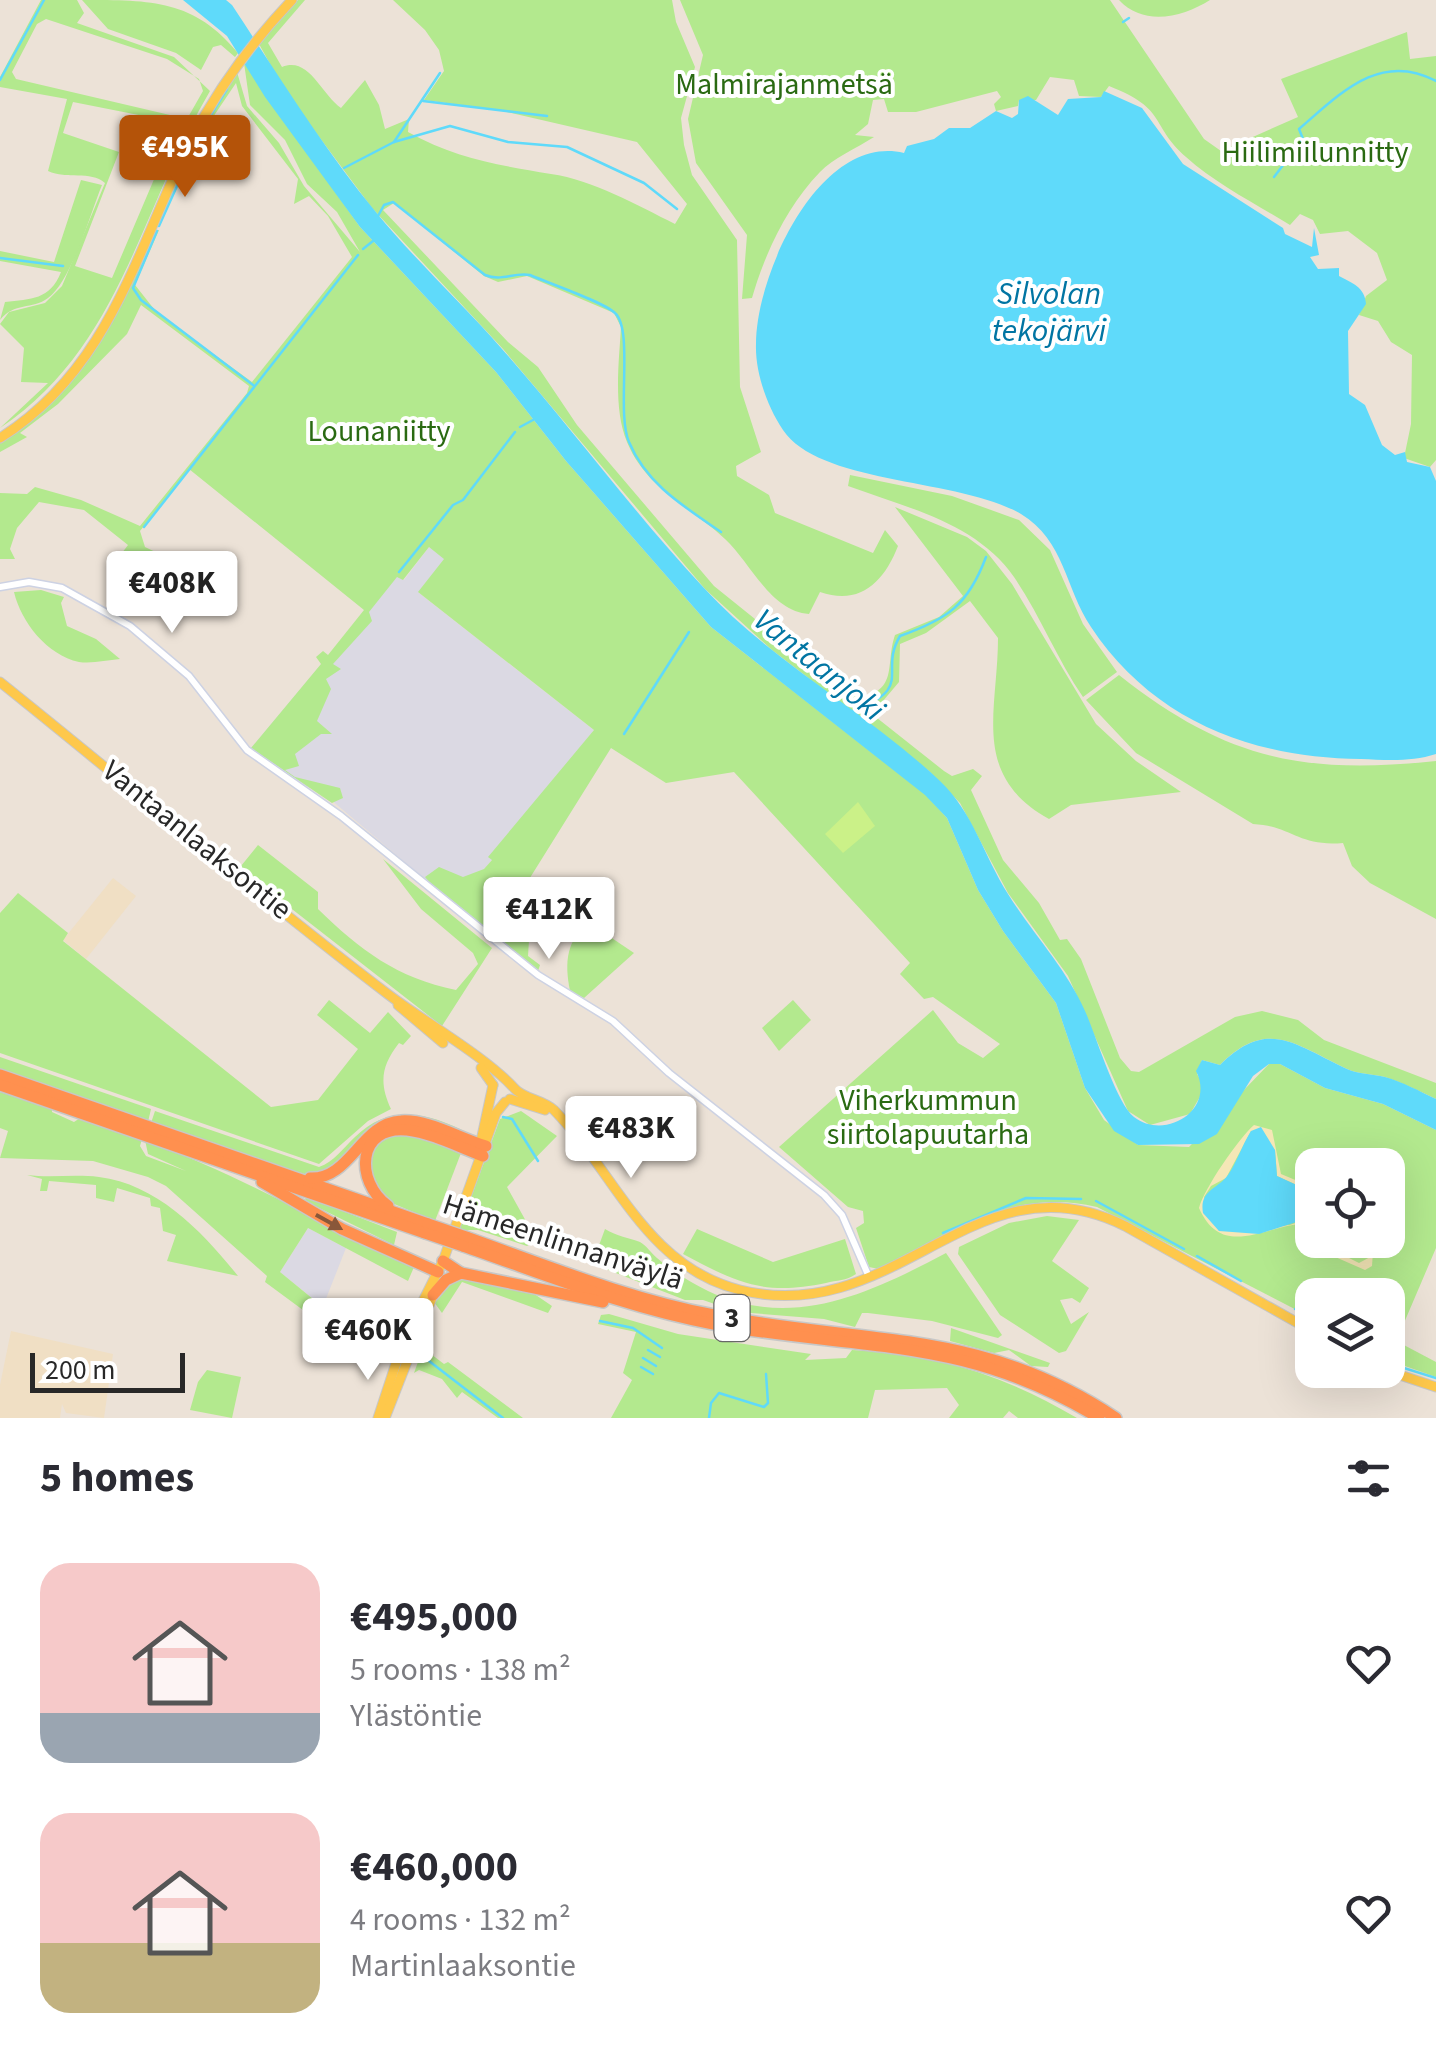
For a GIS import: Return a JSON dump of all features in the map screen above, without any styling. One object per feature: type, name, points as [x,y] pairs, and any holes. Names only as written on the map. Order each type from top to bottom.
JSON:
[{"type":"highway","name":"Hämeenlinnanväylä","points":[[0,1075],[404,1216],[427,1229]]},
{"type":"highway","name":"Hämeenlinnanväylä","points":[[0,1085],[668,1314],[755,1331],[892,1345],[968,1359],[1027,1379],[1099,1418]]},
{"type":"highway","points":[[282,1174],[325,1178],[378,1128],[403,1120],[481,1150]]},
{"type":"highway","points":[[404,1216],[378,1198],[366,1181],[364,1161],[380,1136],[405,1130],[481,1150]]},
{"type":"highway","points":[[227,1164],[342,1230],[440,1266],[668,1314]]},
{"type":"highway","name":"Hämeenlinnanväylä","points":[[464,1242],[668,1306],[968,1350],[1053,1381],[1116,1418]]},
{"type":"highway","points":[[434,1295],[444,1282],[462,1273]]},
{"type":"main road","points":[[0,438],[62,388],[98,342],[128,287],[190,142],[235,69],[292,0]]},
{"type":"main road","name":"Vantaanlaaksontie","points":[[0,682],[393,998],[496,1086]]},
{"type":"main road","points":[[481,1150],[510,1097],[510,1081],[496,1086]]},
{"type":"main road","points":[[496,1086],[510,1097],[541,1100],[645,1232],[679,1261],[717,1282],[777,1297],[849,1288],[1012,1210],[1064,1206],[1114,1221],[1295,1322]]},
{"type":"main road","points":[[382,1418],[404,1339],[440,1266],[466,1197],[496,1086]]},
{"type":"main road","points":[[382,1418],[434,1295],[440,1266]]},
{"type":"main road","points":[[1405,1376],[1436,1386]]},
{"type":"street","points":[[0,587],[29,582],[62,588],[152,642],[190,676],[247,750],[340,816],[538,976],[613,1022],[669,1073],[824,1194],[842,1214],[870,1278]]},
{"type":"shaded area","points":[[429,547],[445,558],[419,593],[594,730],[461,899],[431,884],[324,794],[301,784],[251,748],[396,575],[404,580]]},
{"type":"shaded area","points":[[113,878],[136,896],[86,959],[63,940]]},
{"type":"shaded area","points":[[308,1228],[346,1248],[318,1319],[307,1313],[312,1298],[280,1272]]},
{"type":"shaded area","points":[[11,1331],[113,1354],[104,1418],[66,1413],[62,1404],[60,1418],[0,1418],[0,1385]]},
{"type":"green space","points":[[41,0],[77,0],[84,13],[77,23],[174,57],[194,76],[167,59],[46,19],[37,24],[12,72],[16,79],[187,119],[203,91],[200,81],[210,91],[101,317],[74,358],[41,395],[0,428],[48,383],[21,382],[24,348],[0,324],[9,312],[45,303],[62,286],[105,183],[92,177],[48,171],[67,99],[0,87],[0,77]],"holes":[[[73,102],[184,124],[155,177],[112,278],[75,266],[119,152],[63,133]]]},
{"type":"green space","points":[[82,0],[151,3],[188,13],[205,22],[238,53],[235,57],[221,45],[213,47],[201,70],[176,53],[108,29]]},
{"type":"green space","points":[[298,0],[305,0],[268,43],[282,67],[291,65],[307,71],[341,108],[365,80],[379,105],[385,129],[409,119],[408,132],[443,149],[583,182],[675,224],[687,204],[637,142],[498,110],[424,100],[444,71],[439,50],[425,30],[393,0],[672,0],[676,22],[695,67],[681,118],[692,175],[737,240],[740,387],[761,452],[736,466],[737,476],[769,495],[775,513],[873,553],[885,530],[898,546],[886,570],[869,588],[847,596],[820,592],[809,614],[783,604],[725,539],[658,485],[636,459],[620,415],[621,327],[614,313],[527,276],[498,282],[484,276],[394,203],[383,210],[508,342],[538,367],[577,425],[714,586],[848,694],[859,698],[880,689],[888,674],[895,635],[939,617],[963,596],[895,507],[967,537],[986,551],[1012,584],[1096,724],[1136,761],[1181,792],[1071,805],[1049,819],[1024,802],[998,762],[994,739],[998,638],[970,601],[926,633],[900,644],[899,682],[872,714],[952,776],[973,769],[982,776],[971,790],[1003,860],[1039,903],[1060,940],[1067,939],[1081,959],[1120,1058],[1131,1071],[1139,1072],[1235,1017],[1262,1011],[1298,1020],[1324,1040],[1436,1083],[1436,1099],[1385,1077],[1347,1069],[1297,1045],[1267,1039],[1237,1050],[1220,1065],[1202,1060],[1197,1074],[1205,1088],[1190,1114],[1150,1125],[1128,1111],[1068,976],[1008,893],[960,803],[929,771],[772,650],[705,589],[503,349],[372,208],[285,91],[259,44]]},
{"type":"green space","points":[[680,0],[1110,0],[1204,139],[1221,151],[1298,117],[1281,79],[1407,32],[1410,59],[1436,56],[1436,460],[1430,467],[1404,458],[1411,424],[1412,355],[1391,342],[1378,321],[1359,315],[1366,296],[1387,280],[1377,253],[1348,231],[1320,234],[1313,220],[1300,214],[1290,225],[1236,193],[1186,157],[1141,102],[1109,86],[1101,97],[1079,96],[1074,80],[1050,77],[1036,100],[1019,100],[1018,106],[996,111],[994,104],[1001,97],[997,91],[916,112],[888,112],[884,99],[873,100],[868,124],[855,135],[874,137],[832,162],[808,185],[779,231],[752,298],[742,299],[747,235],[696,163],[688,119],[703,55]]},
{"type":"green space","points":[[1119,0],[1210,0],[1176,15],[1152,16],[1140,14]]},
{"type":"green space","name":"Lounaniitty","points":[[244,63],[360,227],[496,372],[566,461],[711,627],[926,795],[947,818],[978,890],[1056,1003],[1085,1088],[1104,1120],[1138,1145],[1189,1147],[1269,1064],[1280,1064],[1325,1088],[1383,1104],[1436,1130],[1436,1248],[1405,1321],[1405,1278],[1295,1278],[1295,1309],[1097,1207],[1066,1202],[1010,1208],[958,1228],[879,1269],[869,1267],[856,1228],[864,1223],[863,1211],[848,1207],[779,1147],[933,1010],[958,1043],[983,1058],[1000,1044],[933,997],[924,999],[900,974],[910,963],[734,772],[666,783],[611,748],[528,881],[585,920],[573,931],[524,898],[511,919],[529,940],[528,956],[540,965],[538,971],[431,884],[425,877],[439,867],[463,877],[484,869],[492,860],[488,857],[594,730],[418,592],[444,559],[429,547],[403,580],[397,577],[369,612],[372,621],[333,664],[341,669],[326,679],[331,689],[317,721],[332,734],[321,734],[295,754],[299,766],[285,770],[295,777],[340,788],[343,798],[332,803],[251,748],[321,664],[316,657],[323,651],[328,655],[364,610],[189,469],[140,531],[145,547],[210,578],[191,575],[193,586],[122,553],[128,545],[84,510],[39,502],[17,528],[10,549],[15,559],[0,559],[0,493],[27,494],[35,487],[81,500],[140,526],[247,393],[249,386],[141,305],[127,334],[58,404],[20,433],[27,437],[0,452],[0,441],[55,396],[95,349],[126,295],[155,230],[159,230],[135,285],[158,314],[252,382],[352,257],[328,216],[309,196],[294,204],[298,179],[242,106],[236,83],[207,126],[157,227],[193,144],[237,72],[247,106],[279,143],[304,186],[360,252],[337,212],[307,184],[285,140],[250,105]]},
{"type":"green space","points":[[81,180],[102,185],[65,277],[48,298],[11,311],[0,320],[5,302],[45,293],[61,272],[0,261],[0,251],[54,262]]},
{"type":"green space","points":[[850,475],[952,496],[1019,520],[1050,550],[1083,624],[1117,672],[1083,697],[1014,577],[999,558],[938,519],[848,486]]},
{"type":"green space","points":[[41,590],[64,597],[61,603],[67,626],[96,639],[120,659],[79,662],[46,645],[29,625],[14,592]]},
{"type":"green space","points":[[1119,675],[1195,726],[1267,755],[1345,765],[1436,761],[1436,919],[1370,883],[1352,866],[1343,843],[1315,842],[1253,824],[1136,753],[1086,700]]},
{"type":"green space","points":[[858,802],[875,826],[843,853],[825,834]]},
{"type":"green space","points":[[258,845],[318,892],[318,909],[349,937],[415,978],[456,990],[478,964],[473,953],[421,909],[383,859],[492,948],[442,1026],[243,871],[241,866]]},
{"type":"green space","points":[[18,893],[68,933],[63,941],[271,1107],[318,1100],[358,1049],[317,1015],[329,1000],[370,1033],[388,1012],[411,1036],[403,1045],[399,1043],[385,1067],[385,1091],[391,1109],[368,1121],[319,1164],[0,1053],[0,913]]},
{"type":"green space","points":[[588,922],[634,953],[584,998],[570,991],[567,970],[571,944]]},
{"type":"green space","points":[[793,1000],[811,1020],[779,1051],[762,1028]]},
{"type":"green space","points":[[0,1057],[151,1109],[148,1122],[0,1069]]},
{"type":"green space","points":[[0,1092],[52,1108],[52,1112],[74,1122],[80,1118],[142,1139],[140,1146],[146,1156],[186,1171],[148,1154],[145,1140],[281,1200],[414,1267],[408,1281],[308,1228],[280,1272],[313,1299],[307,1313],[265,1282],[267,1276],[166,1186],[93,1161],[0,1158],[8,1131],[0,1128]]},
{"type":"green space","points":[[155,1111],[319,1167],[368,1126],[396,1115],[425,1116],[470,1134],[414,1119],[331,1171],[310,1176],[151,1123]]},
{"type":"green space","points":[[521,1111],[557,1136],[507,1187],[527,1223],[598,1248],[605,1229],[640,1242],[669,1267],[708,1291],[770,1308],[801,1307],[860,1293],[946,1253],[1002,1335],[998,1338],[932,1321],[868,1313],[862,1313],[855,1327],[824,1319],[738,1312],[703,1300],[685,1300],[534,1241],[527,1246],[478,1230],[459,1230],[500,1119]]},
{"type":"green space","points":[[411,1134],[461,1153],[435,1221],[387,1201],[368,1177],[378,1143]]},
{"type":"green space","points":[[27,1175],[99,1177],[140,1189],[194,1227],[238,1276],[167,1261],[176,1235],[163,1231],[160,1208],[151,1206],[150,1198],[117,1188],[114,1202],[96,1198],[96,1185],[49,1181],[47,1191],[40,1191],[42,1179]]},
{"type":"green space","points":[[306,1197],[397,1232],[394,1245],[305,1201]]},
{"type":"green space","points":[[1047,1216],[1079,1220],[1052,1261],[1089,1288],[1080,1303],[1072,1298],[1060,1300],[1071,1324],[1089,1312],[1066,1351],[1059,1353],[1000,1315],[958,1254],[959,1247],[1009,1223]]},
{"type":"green space","points":[[697,1229],[773,1262],[845,1239],[856,1274],[804,1287],[752,1284],[719,1273],[683,1254]]},
{"type":"green space","points":[[462,1277],[527,1289],[552,1306],[548,1313],[462,1282],[442,1313],[434,1302],[445,1285]]},
{"type":"green space","points":[[601,1315],[678,1334],[811,1354],[805,1360],[846,1358],[852,1350],[942,1362],[996,1378],[1077,1418],[1018,1418],[1009,1411],[1003,1418],[949,1418],[959,1405],[947,1388],[875,1390],[868,1418],[611,1418],[632,1380],[623,1373],[636,1332],[598,1324]]},
{"type":"green space","points":[[951,1328],[1050,1363],[1048,1367],[1031,1366],[1009,1350],[994,1353],[950,1341]]},
{"type":"green space","name":"Lounaniitty","points":[[1405,1346],[1436,1362],[1436,1377],[1405,1366]]},
{"type":"green space","points":[[423,1348],[523,1418],[498,1418],[462,1392],[457,1398],[442,1379],[419,1370],[414,1373]]},
{"type":"green space","points":[[207,1370],[241,1377],[232,1418],[190,1410],[198,1382]]},
{"type":"sand","points":[[1254,1125],[1272,1130],[1281,1174],[1295,1180],[1295,1184],[1277,1176],[1275,1150],[1251,1131],[1226,1178],[1211,1186],[1204,1197],[1219,1231],[1295,1225],[1230,1236],[1219,1232],[1208,1223],[1199,1208],[1202,1200],[1239,1141]]},
{"type":"sand","points":[[1338,1258],[1359,1263],[1373,1258],[1372,1266],[1365,1270]]},
{"type":"water","points":[[183,0],[226,0],[232,5],[319,136],[375,211],[502,349],[704,588],[760,640],[882,732],[951,793],[970,820],[1008,894],[1077,995],[1113,1084],[1134,1117],[1146,1124],[1160,1125],[1184,1118],[1199,1098],[1196,1071],[1202,1060],[1220,1065],[1237,1050],[1268,1039],[1297,1045],[1347,1069],[1392,1079],[1436,1099],[1436,1130],[1383,1104],[1325,1088],[1280,1064],[1269,1064],[1253,1076],[1217,1134],[1199,1144],[1138,1145],[1114,1131],[1085,1088],[1056,1003],[978,890],[947,818],[925,795],[711,627],[566,461],[496,372],[360,227],[265,97],[227,36]]},
{"type":"water","name":"Silvolan tekojärvi","points":[[1104,91],[1142,108],[1183,164],[1283,228],[1285,234],[1312,247],[1314,228],[1319,255],[1310,257],[1318,269],[1339,268],[1339,276],[1363,293],[1366,304],[1348,331],[1349,394],[1365,405],[1382,445],[1395,455],[1405,452],[1407,462],[1430,467],[1436,481],[1436,754],[1399,760],[1320,757],[1243,741],[1207,727],[1143,686],[1116,659],[1082,612],[1056,551],[1036,525],[1021,514],[963,493],[827,461],[801,448],[783,430],[772,410],[758,366],[759,315],[781,248],[798,215],[820,186],[845,165],[874,153],[904,153],[907,146],[934,139],[949,128],[970,128],[996,111],[1012,118],[1018,114],[1019,100],[1028,96],[1058,115],[1068,99],[1101,97]]},
{"type":"water","points":[[1261,1127],[1275,1150],[1277,1176],[1295,1184],[1295,1222],[1259,1234],[1219,1231],[1203,1213],[1204,1199],[1228,1175],[1251,1131]]},
{"type":"waterway","points":[[0,80],[44,0]]},
{"type":"waterway","points":[[1123,22],[1129,18]]},
{"type":"waterway","points":[[1274,177],[1303,139],[1299,129],[1362,80],[1397,71],[1436,81]]},
{"type":"waterway","points":[[394,142],[440,73]]},
{"type":"waterway","points":[[159,226],[204,126],[227,89]]},
{"type":"waterway","points":[[423,101],[547,116]]},
{"type":"waterway","points":[[344,168],[394,142],[450,126],[508,142],[567,147],[644,183],[677,209]]},
{"type":"waterway","points":[[378,216],[384,205],[393,202],[485,275],[530,275],[615,313],[623,336],[624,412],[629,442],[657,483],[721,532]]},
{"type":"waterway","points":[[157,231],[133,288],[141,300],[253,385]]},
{"type":"waterway","points":[[363,249],[373,241]]},
{"type":"waterway","points":[[144,527],[358,255]]},
{"type":"waterway","points":[[0,258],[63,266]]},
{"type":"waterway","points":[[520,427],[533,420]]},
{"type":"waterway","points":[[399,572],[453,505],[463,500],[515,432]]},
{"type":"waterway","name":"Vantaanjoki","points":[[853,711],[884,694],[890,686],[894,649],[900,636],[944,616],[964,599],[986,557]]},
{"type":"waterway","points":[[624,734],[689,632]]},
{"type":"waterway","points":[[503,1117],[512,1119],[538,1161]]},
{"type":"waterway","points":[[943,1233],[1026,1198],[1081,1199]]},
{"type":"waterway","points":[[1096,1201],[1184,1249]]},
{"type":"waterway","points":[[1197,1256],[1241,1281]]},
{"type":"waterway","points":[[600,1321],[633,1328],[662,1348]]},
{"type":"waterway","points":[[648,1350],[660,1357]]},
{"type":"waterway","points":[[643,1358],[656,1366]]},
{"type":"waterway","points":[[429,1361],[503,1418]]},
{"type":"waterway","points":[[641,1367],[653,1374]]},
{"type":"waterway","points":[[1405,1368],[1436,1378]]},
{"type":"waterway","points":[[709,1418],[711,1403],[719,1393],[764,1407],[768,1403],[766,1374]]},
{"type":"park label","name":"Malmirajanmetsä","points":[[784,84]]},
{"type":"park label","name":"Hiilimiilunnitty","points":[[1315,152]]},
{"type":"park label","name":"Viherkummun siirtolapuutarha","points":[[928,1117]]}]
